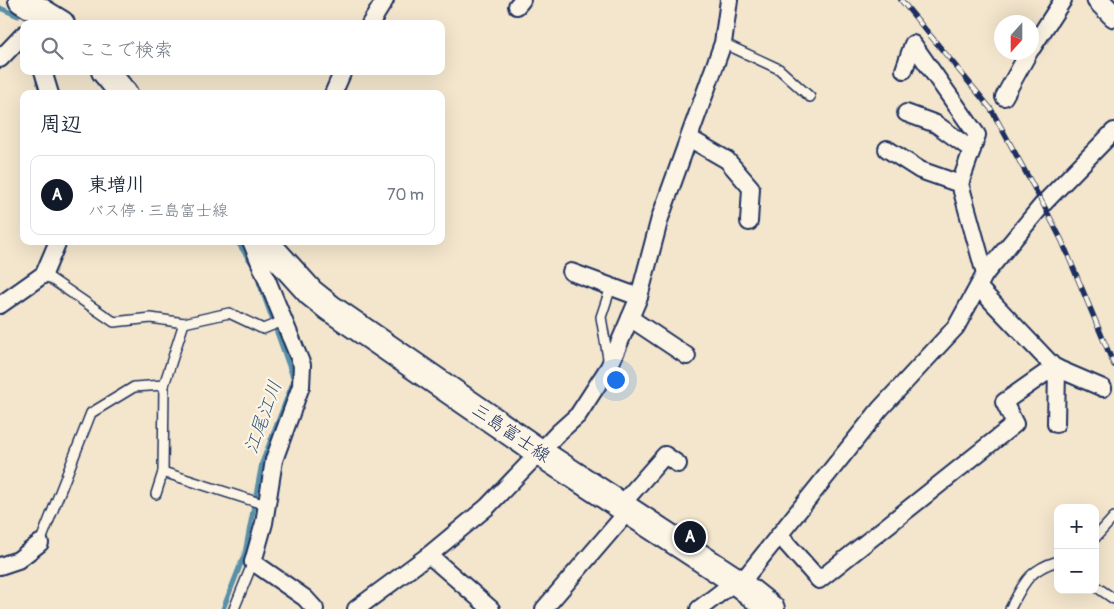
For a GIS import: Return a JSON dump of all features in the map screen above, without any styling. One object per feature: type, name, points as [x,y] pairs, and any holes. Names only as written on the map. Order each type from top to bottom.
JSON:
[{"type":"main road","points":[[26,9],[52,20]]},
{"type":"main road","points":[[108,75],[121,90]]},
{"type":"main road","name":"三島富士線","points":[[268,245],[312,292],[330,308],[539,452],[738,583],[771,609]]},
{"type":"street","points":[[372,20],[385,0]]},
{"type":"street","points":[[356,609],[429,555],[487,507],[539,452],[578,415],[609,367],[639,297],[660,218],[723,43],[729,0]]},
{"type":"street","points":[[1039,37],[1063,0]]},
{"type":"street","points":[[1098,0],[1114,16]]},
{"type":"street","points":[[0,59],[20,38]]},
{"type":"street","points":[[904,70],[914,44],[977,134],[960,184],[982,281],[1055,367],[1103,388]]},
{"type":"street","points":[[1004,97],[1025,60]]},
{"type":"street","points":[[44,75],[49,90]]},
{"type":"street","points":[[335,90],[341,75]]},
{"type":"street","points":[[906,113],[936,124],[972,150]]},
{"type":"street","points":[[699,609],[738,583],[780,536],[880,409],[956,327],[982,281],[1043,204],[1114,131]]},
{"type":"street","points":[[689,138],[727,160],[751,188],[748,222]]},
{"type":"street","points":[[887,149],[920,170],[960,184]]},
{"type":"street","points":[[0,305],[44,274],[56,245]]},
{"type":"street","points":[[253,245],[302,365],[301,386],[274,460],[264,523],[252,562],[306,598],[315,609]]},
{"type":"street","points":[[571,272],[639,297]]},
{"type":"street","points":[[630,318],[687,356]]},
{"type":"street","points":[[1055,367],[1056,424]]},
{"type":"street","points":[[780,536],[818,580],[1016,424],[1004,402],[1055,367]]},
{"type":"street","points":[[544,609],[666,455],[678,464]]},
{"type":"street","points":[[0,566],[18,560],[40,543]]},
{"type":"street","points":[[429,555],[491,609]]},
{"type":"lane","points":[[723,43],[778,69],[810,97]]},
{"type":"lane","points":[[44,274],[114,322],[151,318],[184,323],[229,312],[263,329],[283,322]]},
{"type":"lane","points":[[609,367],[601,317],[611,287]]},
{"type":"lane","points":[[156,494],[163,472],[164,385],[184,323]]},
{"type":"lane","points":[[40,543],[91,413],[134,386],[164,385]]},
{"type":"lane","points":[[163,472],[266,505]]},
{"type":"lane","points":[[1099,534],[1114,517]]},
{"type":"lane","points":[[234,609],[252,562]]},
{"type":"lane","points":[[1010,609],[1027,578],[1044,565],[1054,562]]},
{"type":"lane","points":[[1099,589],[1114,599]]},
{"type":"waterway","name":"江尾江川","points":[[0,8],[18,16]]},
{"type":"waterway","name":"江尾江川","points":[[240,245],[253,265]]},
{"type":"waterway","name":"江尾江川","points":[[223,609],[245,553],[262,463],[294,380],[259,282]]},
{"type":"railway","points":[[901,0],[991,109],[1062,241],[1114,365]]},
{"type":"place","name":"東増川","points":[[690,537]]}]
